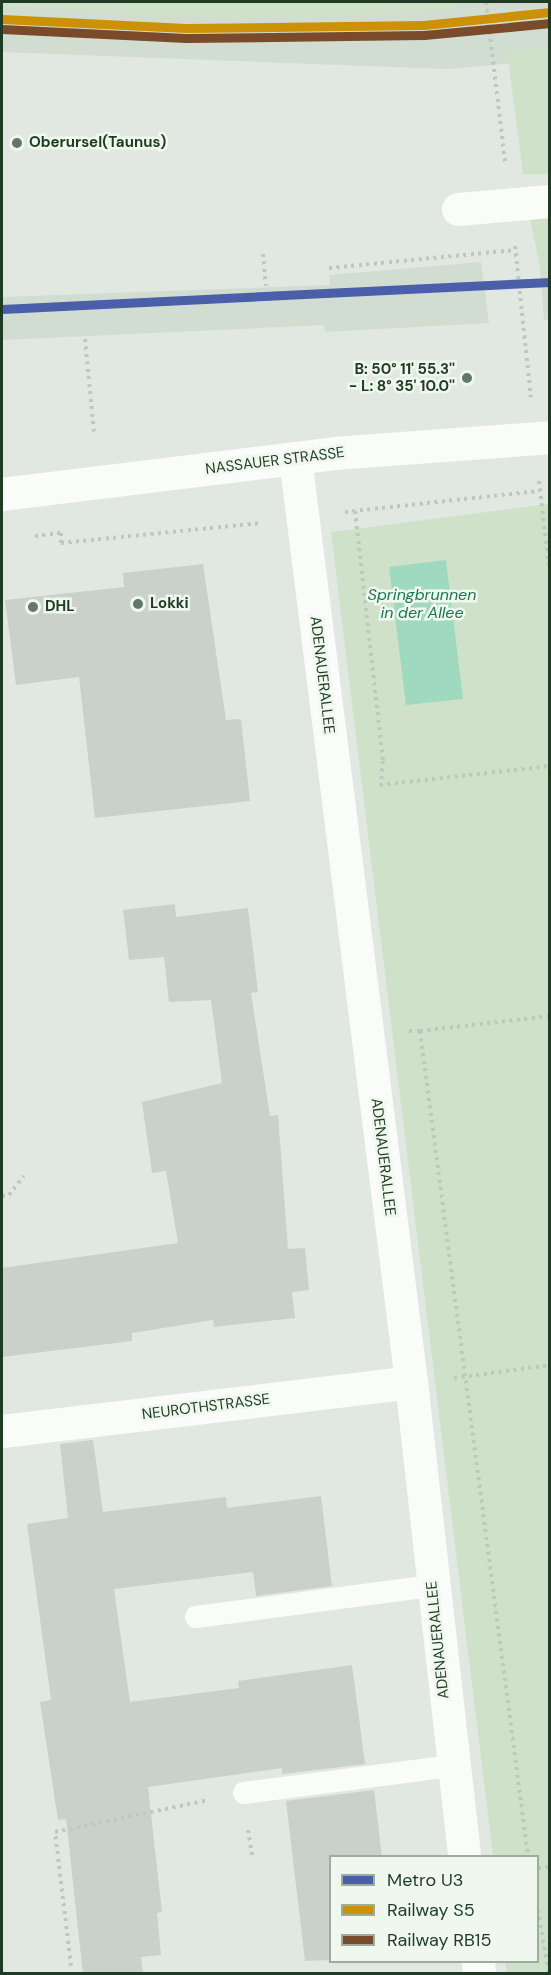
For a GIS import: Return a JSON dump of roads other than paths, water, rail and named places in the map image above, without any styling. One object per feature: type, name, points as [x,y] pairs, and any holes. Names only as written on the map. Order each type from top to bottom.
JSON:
[{"type":"street","points":[[458,209],[549,201]]},
{"type":"street","name":"NASSAUER STRASSE","points":[[2,494],[295,458],[549,437]]},
{"type":"street","name":"ADENAUERALLEE","points":[[295,458],[411,1382],[452,1766],[464,1855]]},
{"type":"street","name":"NEUROTHSTRASSE","points":[[2,1431],[411,1382]]},
{"type":"lane","points":[[196,1617],[432,1586]]},
{"type":"lane","points":[[243,1793],[452,1766]]},
{"type":"water","name":"Springbrunnen in der Allee","points":[[446,560],[463,699],[406,705],[389,567]]},
{"type":"metro line","name":"U3","points":[[2,309],[550,282]]},
{"type":"rail line","name":"S5","points":[[2,19],[186,28],[424,25],[550,12]]},
{"type":"rail line","name":"RB15","points":[[2,29],[186,38],[424,35],[550,23]]},
{"type":"place","name":"Oberursel(Taunus)","points":[[17,143]]},
{"type":"place","name":"B: 50° 11' 55.3'' - L: 8° 35' 10.0''","points":[[467,378]]},
{"type":"place","name":"Lokki","points":[[138,604]]},
{"type":"place","name":"DHL","points":[[33,607]]}]
